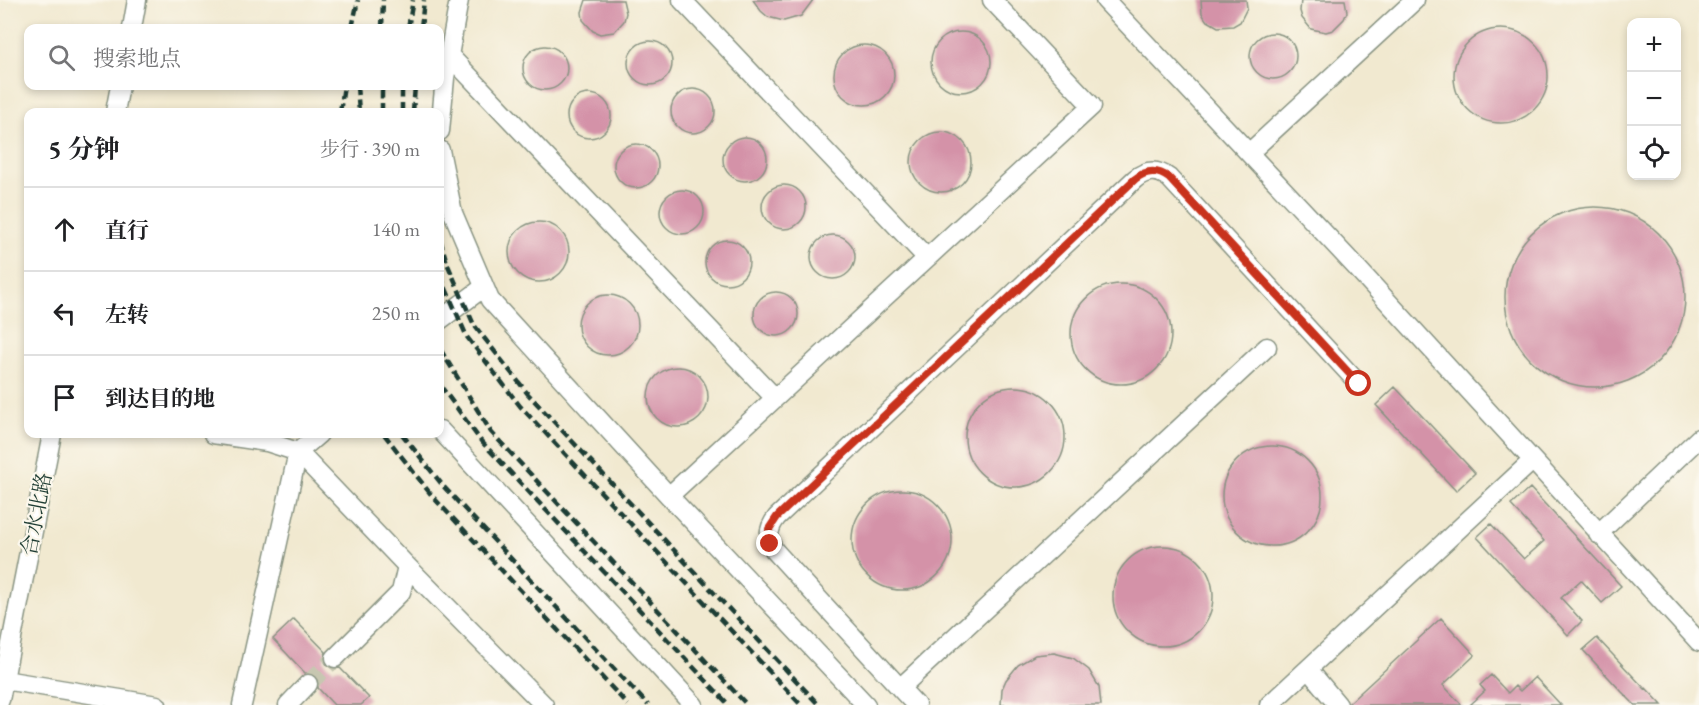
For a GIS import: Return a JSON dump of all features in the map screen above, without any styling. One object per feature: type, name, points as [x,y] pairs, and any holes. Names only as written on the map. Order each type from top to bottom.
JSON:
[{"type":"street","points":[[133,24],[137,0]]},
{"type":"street","points":[[443,108],[459,0]]},
{"type":"street","points":[[682,0],[927,258]]},
{"type":"street","points":[[669,496],[1092,106],[992,0]]},
{"type":"street","points":[[1105,0],[1357,268],[1699,642]]},
{"type":"street","points":[[1249,153],[1415,0]]},
{"type":"street","points":[[449,55],[776,398]]},
{"type":"street","points":[[116,108],[119,90]]},
{"type":"street","points":[[444,169],[453,213],[490,300],[669,496],[866,705]]},
{"type":"street","points":[[916,705],[774,550],[769,537],[772,523],[1141,174],[1155,171],[1169,178],[1359,384]]},
{"type":"street","points":[[444,317],[484,287]]},
{"type":"street","points":[[900,688],[1267,347]]},
{"type":"street","points":[[444,434],[694,705]]},
{"type":"street","name":"合水北路","points":[[0,700],[51,438]]},
{"type":"street","points":[[240,438],[267,442],[298,452],[544,705]]},
{"type":"street","points":[[242,705],[298,452],[314,438]]},
{"type":"street","points":[[1598,534],[1699,438]]},
{"type":"street","points":[[1269,705],[1532,461]]},
{"type":"street","points":[[335,658],[401,592],[407,566]]},
{"type":"street","points":[[1308,669],[1338,705]]},
{"type":"street","points":[[4,680],[157,705]]},
{"type":"street","points":[[288,705],[308,684]]},
{"type":"building","points":[[586,0],[623,0],[626,13],[624,21],[614,32],[600,34],[593,31],[583,20],[582,12]]},
{"type":"building","points":[[753,0],[813,0],[801,16],[784,21],[768,17]]},
{"type":"building","points":[[1201,0],[1246,0],[1247,8],[1240,22],[1233,26],[1218,27],[1206,20],[1202,13]]},
{"type":"building","points":[[1301,0],[1345,0],[1347,12],[1344,19],[1333,30],[1326,32],[1311,29],[1302,18]]},
{"type":"building","points":[[1501,29],[1519,33],[1534,43],[1544,58],[1548,76],[1544,94],[1534,109],[1519,119],[1501,123],[1483,119],[1468,109],[1458,94],[1454,76],[1458,58],[1468,43],[1483,33]]},
{"type":"building","points":[[955,32],[967,32],[978,37],[986,45],[991,62],[989,74],[978,87],[967,92],[955,92],[944,87],[936,79],[931,68],[931,56],[936,45],[944,37]]},
{"type":"building","points":[[1273,33],[1289,40],[1296,56],[1289,72],[1273,79],[1257,72],[1250,56],[1257,40]]},
{"type":"building","points":[[650,41],[666,47],[672,63],[666,79],[650,85],[634,79],[628,63],[634,47]]},
{"type":"building","points":[[858,45],[870,45],[881,50],[889,58],[894,75],[892,87],[881,100],[870,105],[858,105],[847,100],[839,92],[834,81],[834,69],[839,58],[847,50]]},
{"type":"building","points":[[545,46],[560,53],[567,68],[560,83],[545,90],[530,83],[523,68],[530,53]]},
{"type":"building","points":[[693,89],[709,95],[715,111],[709,127],[693,133],[677,127],[671,111],[677,95]]},
{"type":"building","points":[[589,94],[604,101],[611,116],[604,131],[589,138],[574,131],[567,116],[574,101]]},
{"type":"building","points":[[935,132],[947,132],[958,137],[966,145],[971,162],[969,174],[958,187],[947,192],[935,192],[924,187],[916,179],[911,168],[911,156],[916,145],[924,137]]},
{"type":"building","points":[[745,137],[761,143],[767,159],[761,175],[745,181],[729,175],[723,159],[729,143]]},
{"type":"building","points":[[636,144],[652,150],[658,166],[652,182],[636,188],[620,182],[614,166],[620,150]]},
{"type":"building","points":[[784,185],[800,191],[806,207],[800,223],[784,229],[768,223],[762,207],[768,191]]},
{"type":"building","points":[[682,190],[697,197],[704,212],[697,227],[682,234],[667,227],[660,212],[667,197]]},
{"type":"building","points":[[1595,207],[1613,208],[1630,214],[1659,233],[1678,262],[1684,279],[1684,315],[1678,332],[1659,361],[1630,380],[1613,386],[1595,387],[1577,386],[1560,380],[1531,361],[1512,332],[1506,315],[1505,297],[1506,279],[1512,262],[1531,233],[1560,214],[1577,208]]},
{"type":"building","points":[[539,222],[556,227],[564,235],[569,252],[564,269],[556,277],[539,282],[522,277],[514,269],[509,252],[514,235],[522,227]]},
{"type":"building","points":[[833,235],[849,241],[855,257],[849,273],[833,279],[817,273],[811,257],[817,241]]},
{"type":"building","points":[[727,240],[742,247],[749,262],[742,277],[727,284],[712,277],[705,262],[712,247]]},
{"type":"building","points":[[1121,284],[1149,292],[1163,306],[1171,334],[1163,362],[1149,376],[1121,384],[1093,376],[1079,362],[1071,334],[1079,306],[1093,292]]},
{"type":"building","points":[[776,292],[791,299],[798,314],[791,329],[776,336],[761,329],[754,314],[761,299]]},
{"type":"building","points":[[608,295],[625,300],[633,308],[638,325],[633,342],[625,350],[608,355],[591,350],[583,342],[578,325],[583,308],[591,300]]},
{"type":"building","points":[[678,367],[695,372],[703,380],[708,397],[703,414],[695,422],[678,427],[661,422],[653,414],[648,397],[653,380],[661,372]]},
{"type":"building","points":[[1015,387],[1043,395],[1057,409],[1065,437],[1057,465],[1043,479],[1015,487],[987,479],[973,465],[965,437],[973,409],[987,395]]},
{"type":"building","points":[[1395,387],[1475,473],[1456,491],[1376,405]]},
{"type":"building","points":[[1272,446],[1300,454],[1314,468],[1322,496],[1314,524],[1300,538],[1272,546],[1244,538],[1230,524],[1222,496],[1230,468],[1244,454]]},
{"type":"building","points":[[1530,488],[1621,586],[1602,603],[1581,580],[1561,598],[1582,621],[1568,635],[1477,537],[1491,524],[1524,559],[1544,541],[1511,505]]},
{"type":"building","points":[[902,490],[930,498],[944,512],[952,540],[944,568],[930,582],[902,590],[874,582],[860,568],[852,540],[860,512],[874,498]]},
{"type":"building","points":[[1163,546],[1191,554],[1205,568],[1213,596],[1205,624],[1191,638],[1163,646],[1135,638],[1121,624],[1113,596],[1121,568],[1135,554]]},
{"type":"building","points":[[1441,618],[1475,655],[1443,685],[1462,705],[1349,705],[1349,703]]},
{"type":"building","points":[[294,619],[326,652],[324,660],[327,665],[333,669],[340,668],[369,698],[361,705],[334,705],[318,688],[319,681],[316,676],[305,673],[273,639]]},
{"type":"building","points":[[1597,638],[1662,705],[1635,705],[1622,692],[1583,650]]},
{"type":"building","points":[[1054,653],[1073,658],[1089,670],[1099,687],[1101,705],[1001,705],[1002,689],[1018,665],[1035,655]]},
{"type":"building","points":[[1491,675],[1508,693],[1515,686],[1520,691],[1535,677],[1561,705],[1470,705],[1485,691],[1480,685]]},
{"type":"tunnel","points":[[308,684],[335,658]]},
{"type":"railway","points":[[353,24],[358,0]]},
{"type":"railway","points":[[382,24],[383,0]]},
{"type":"railway","points":[[409,24],[413,0]]},
{"type":"railway","points":[[421,24],[424,0]]},
{"type":"railway","points":[[341,108],[343,90]]},
{"type":"railway","points":[[357,90],[359,108]]},
{"type":"railway","points":[[382,90],[382,108]]},
{"type":"railway","points":[[402,90],[402,108]]},
{"type":"railway","points":[[413,108],[415,90]]},
{"type":"railway","points":[[444,253],[474,325],[528,394],[819,705]]},
{"type":"railway","points":[[444,284],[467,337],[520,406],[801,705]]},
{"type":"railway","points":[[444,356],[491,432],[747,705]]},
{"type":"railway","points":[[444,390],[481,441],[729,705]]},
{"type":"railway","points":[[387,438],[433,497],[628,705]]},
{"type":"railway","points":[[405,438],[444,487],[648,705]]},
{"type":"route","points":[[770,544],[769,529],[777,517],[1135,179],[1148,171],[1163,173],[1169,178],[1359,384]]}]
